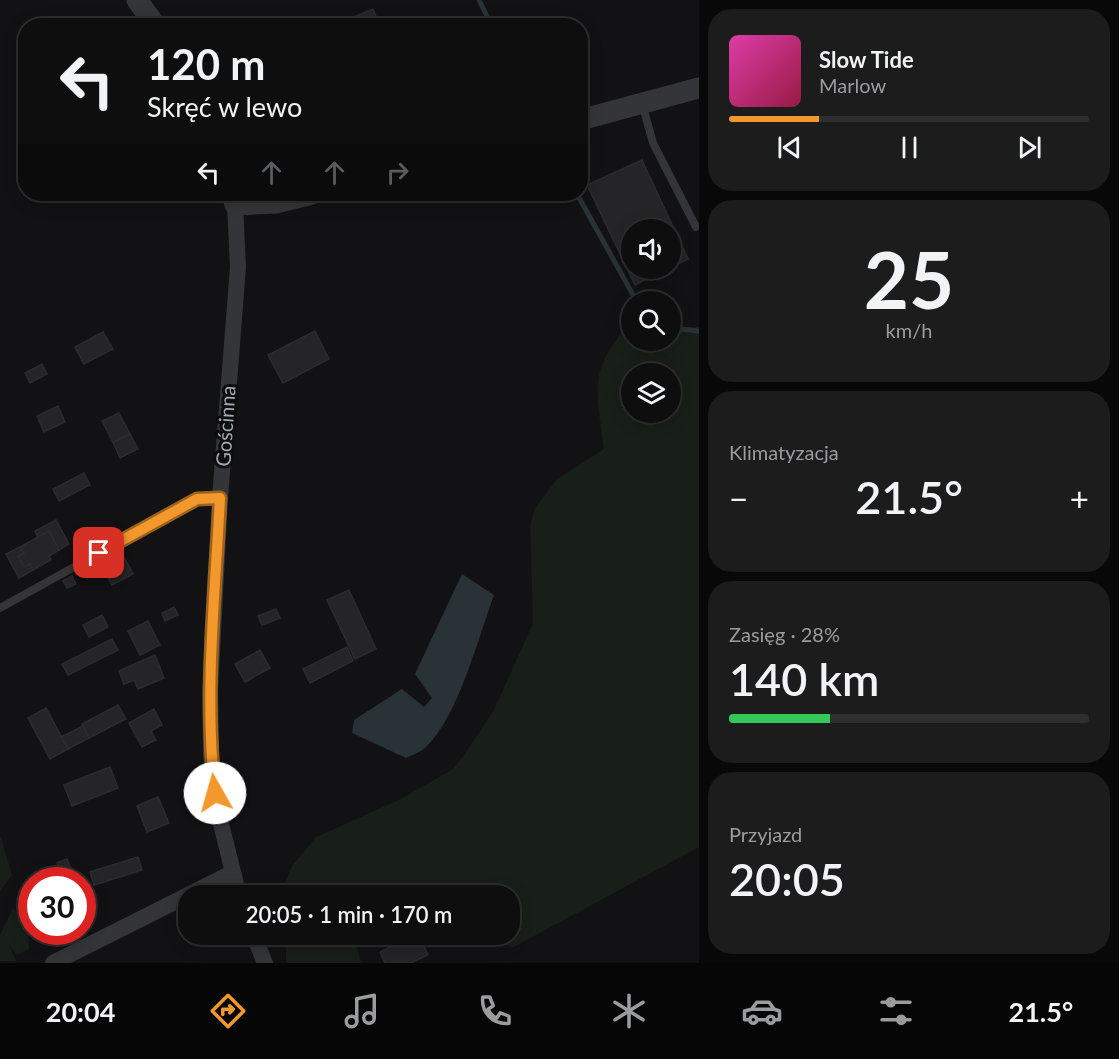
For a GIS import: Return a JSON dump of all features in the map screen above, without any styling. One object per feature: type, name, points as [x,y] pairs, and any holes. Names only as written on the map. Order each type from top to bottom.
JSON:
[{"type":"street","points":[[137,0],[150,18]]},
{"type":"street","points":[[588,118],[699,88]]},
{"type":"street","name":"Gościnna","points":[[233,201],[238,267],[220,498],[210,692],[211,754],[218,812],[236,885]]},
{"type":"street","points":[[254,201],[276,203],[284,201]]},
{"type":"street","points":[[53,963],[232,873]]},
{"type":"street","points":[[258,945],[265,963]]},
{"type":"lane","points":[[642,103],[653,143],[696,227]]},
{"type":"lane","points":[[0,608],[197,499],[220,498]]},
{"type":"shaded area","points":[[681,327],[699,327],[699,847],[520,944],[520,885],[285,885],[292,866],[316,837],[401,799],[453,769],[494,710],[533,623],[530,525],[535,508],[557,479],[604,449],[598,383],[606,356],[621,335],[621,351],[681,351]]},
{"type":"shaded area","points":[[462,574],[494,595],[458,696],[438,733],[424,749],[406,758],[352,733],[354,720],[402,689],[424,707],[432,698],[415,674]]},
{"type":"shaded area","points":[[0,838],[12,875],[0,891]]},
{"type":"shaded area","points":[[13,908],[18,913],[18,945],[29,945],[29,949],[17,955],[9,945],[16,961],[0,961],[0,935]]},
{"type":"shaded area","points":[[286,945],[356,945],[361,963],[286,963]]},
{"type":"building","points":[[373,9],[377,18],[353,18]]},
{"type":"building","points":[[642,160],[669,219],[621,219],[621,256],[588,185]]},
{"type":"building","points":[[681,244],[688,259],[681,262]]},
{"type":"building","points":[[632,279],[647,279],[635,285]]},
{"type":"building","points":[[315,331],[329,359],[283,383],[268,355]]},
{"type":"building","points":[[103,332],[113,349],[84,364],[75,347]]},
{"type":"building","points":[[42,364],[47,374],[30,383],[25,373]]},
{"type":"building","points":[[58,406],[65,422],[44,432],[37,416]]},
{"type":"building","points":[[119,413],[130,434],[113,442],[102,421]]},
{"type":"building","points":[[130,434],[138,449],[120,458],[113,442]]},
{"type":"building","points":[[84,473],[90,485],[59,501],[53,489]]},
{"type":"building","points":[[56,520],[69,544],[59,550],[49,531],[38,537],[35,531]]},
{"type":"building","points":[[49,531],[59,550],[49,556],[51,560],[33,570],[30,564],[24,567],[18,556],[24,553],[20,547]]},
{"type":"building","points":[[20,547],[24,553],[18,556],[24,567],[30,564],[33,570],[19,578],[6,554]]},
{"type":"building","points":[[121,551],[133,574],[112,585],[100,562]]},
{"type":"building","points":[[72,576],[76,584],[67,588],[63,581]]},
{"type":"building","points":[[349,590],[376,649],[355,659],[327,600]]},
{"type":"building","points":[[174,607],[178,615],[165,621],[162,613]]},
{"type":"building","points":[[276,609],[280,618],[262,625],[258,616]]},
{"type":"building","points":[[102,615],[108,627],[89,637],[83,625]]},
{"type":"building","points":[[148,621],[160,645],[140,655],[128,631]]},
{"type":"building","points":[[112,639],[118,650],[68,675],[62,664]]},
{"type":"building","points":[[347,647],[353,661],[310,683],[303,669]]},
{"type":"building","points":[[260,650],[270,668],[245,682],[235,664]]},
{"type":"building","points":[[155,655],[164,678],[138,689],[134,680],[124,684],[119,671]]},
{"type":"building","points":[[118,705],[126,719],[89,738],[82,724]]},
{"type":"building","points":[[46,708],[68,749],[50,759],[28,718]]},
{"type":"building","points":[[154,709],[162,725],[151,731],[156,740],[142,747],[129,723]]},
{"type":"building","points":[[83,726],[89,738],[68,749],[61,737]]},
{"type":"building","points":[[110,767],[118,788],[72,806],[64,785]]},
{"type":"building","points":[[158,797],[169,823],[147,832],[137,806]]},
{"type":"building","points":[[138,857],[142,870],[96,884],[96,870]]},
{"type":"building","points":[[67,859],[70,867],[58,867],[57,863]]},
{"type":"building","points":[[394,945],[423,945],[428,955],[411,963],[385,963],[380,952]]},
{"type":"waterway","points":[[479,0],[488,18]]},
{"type":"waterway","points":[[581,201],[631,291]]},
{"type":"waterway","points":[[681,329],[699,331]]},
{"type":"route","points":[[99,553],[197,499],[220,498],[210,692],[211,754],[215,793]]}]
